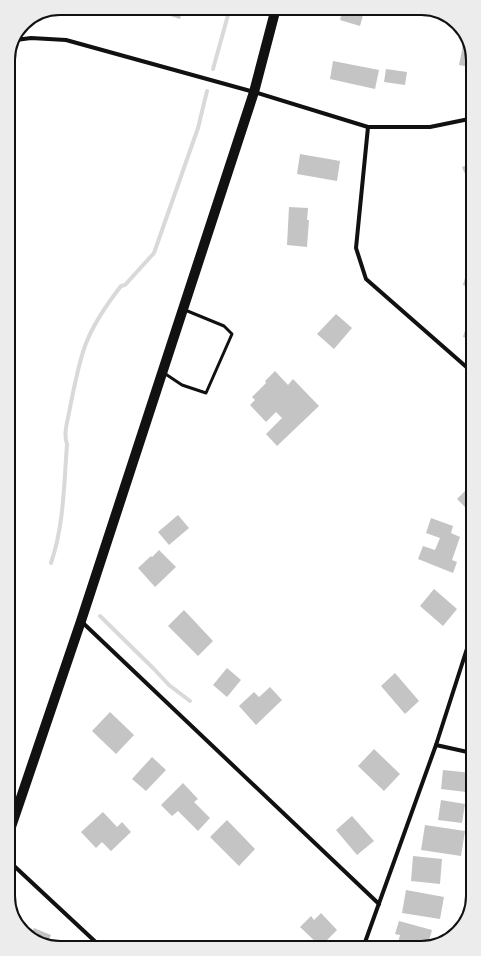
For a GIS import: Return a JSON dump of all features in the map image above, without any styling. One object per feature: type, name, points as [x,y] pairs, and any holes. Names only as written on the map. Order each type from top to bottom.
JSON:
[{"type":"main road","points":[[15,818],[81,622],[254,92],[274,15]]},
{"type":"street","points":[[20,39],[31,38],[66,40],[254,92],[368,127],[430,127],[466,120]]},
{"type":"street","points":[[368,127],[356,248],[366,279],[466,367]]},
{"type":"street","points":[[81,622],[379,904]]},
{"type":"street","points":[[365,941],[436,745],[466,652]]},
{"type":"street","points":[[436,745],[466,752]]},
{"type":"street","points":[[15,867],[95,941]]},
{"type":"lane","points":[[162,372],[182,385],[206,393],[232,334],[224,326],[183,309]]},
{"type":"building","points":[[167,15],[181,15],[180,19]]},
{"type":"building","points":[[341,15],[363,15],[360,26],[340,20]]},
{"type":"building","points":[[463,44],[466,66],[459,65]]},
{"type":"building","points":[[333,61],[379,70],[375,89],[330,79]]},
{"type":"building","points":[[386,69],[407,72],[405,85],[384,82]]},
{"type":"building","points":[[300,154],[340,161],[337,181],[297,174]]},
{"type":"building","points":[[466,166],[466,176],[462,167]]},
{"type":"building","points":[[289,207],[308,208],[307,220],[309,220],[307,247],[287,245]]},
{"type":"building","points":[[466,274],[466,286],[463,285]]},
{"type":"building","points":[[336,314],[352,328],[334,349],[317,334]]},
{"type":"building","points":[[466,328],[466,338],[463,337]]},
{"type":"building","points":[[275,371],[288,385],[293,379],[319,406],[277,446],[266,434],[282,418],[276,412],[266,422],[250,405],[255,400],[252,397],[266,383],[265,381]]},
{"type":"building","points":[[466,490],[466,508],[457,499]]},
{"type":"building","points":[[178,515],[189,528],[169,545],[158,532]]},
{"type":"building","points":[[431,518],[453,526],[451,533],[460,537],[452,560],[457,562],[453,573],[418,559],[423,546],[435,550],[440,538],[426,533]]},
{"type":"building","points":[[159,550],[176,567],[155,587],[138,568]]},
{"type":"building","points":[[434,589],[457,609],[443,626],[420,606]]},
{"type":"building","points":[[184,610],[213,641],[198,656],[168,626]]},
{"type":"building","points":[[227,668],[241,680],[227,697],[213,685]]},
{"type":"building","points":[[395,673],[419,701],[405,714],[381,686]]},
{"type":"building","points":[[270,687],[282,700],[256,725],[239,706],[254,692],[259,697]]},
{"type":"building","points":[[110,712],[134,735],[116,754],[92,731]]},
{"type":"building","points":[[374,749],[400,774],[384,791],[358,766]]},
{"type":"building","points":[[152,757],[166,770],[146,791],[132,779]]},
{"type":"building","points":[[443,770],[466,772],[466,792],[441,789]]},
{"type":"building","points":[[183,783],[198,799],[194,802],[210,818],[198,831],[178,811],[172,816],[161,805]]},
{"type":"building","points":[[441,800],[465,804],[462,823],[438,820]]},
{"type":"building","points":[[103,812],[117,827],[122,822],[131,832],[111,851],[102,842],[96,848],[81,832]]},
{"type":"building","points":[[352,816],[374,841],[357,855],[336,830]]},
{"type":"building","points":[[227,820],[255,849],[239,866],[210,837]]},
{"type":"building","points":[[425,825],[465,831],[461,856],[421,850]]},
{"type":"building","points":[[413,856],[442,859],[440,884],[411,881]]},
{"type":"building","points":[[406,890],[444,897],[440,919],[402,913]]},
{"type":"building","points":[[321,913],[337,930],[326,941],[315,941],[300,927],[311,916],[314,920]]},
{"type":"building","points":[[399,921],[432,930],[429,940],[421,941],[398,941],[400,935],[395,934]]},
{"type":"building","points":[[34,928],[51,935],[49,940],[43,938],[33,932]]},
{"type":"waterway","points":[[213,69],[228,15]]},
{"type":"waterway","points":[[51,563],[59,534],[63,504],[67,444],[66,426],[80,361],[88,338],[106,307],[121,286],[125,285],[154,253],[198,128],[207,91]]},
{"type":"waterway","points":[[100,616],[169,685],[190,701]]}]
